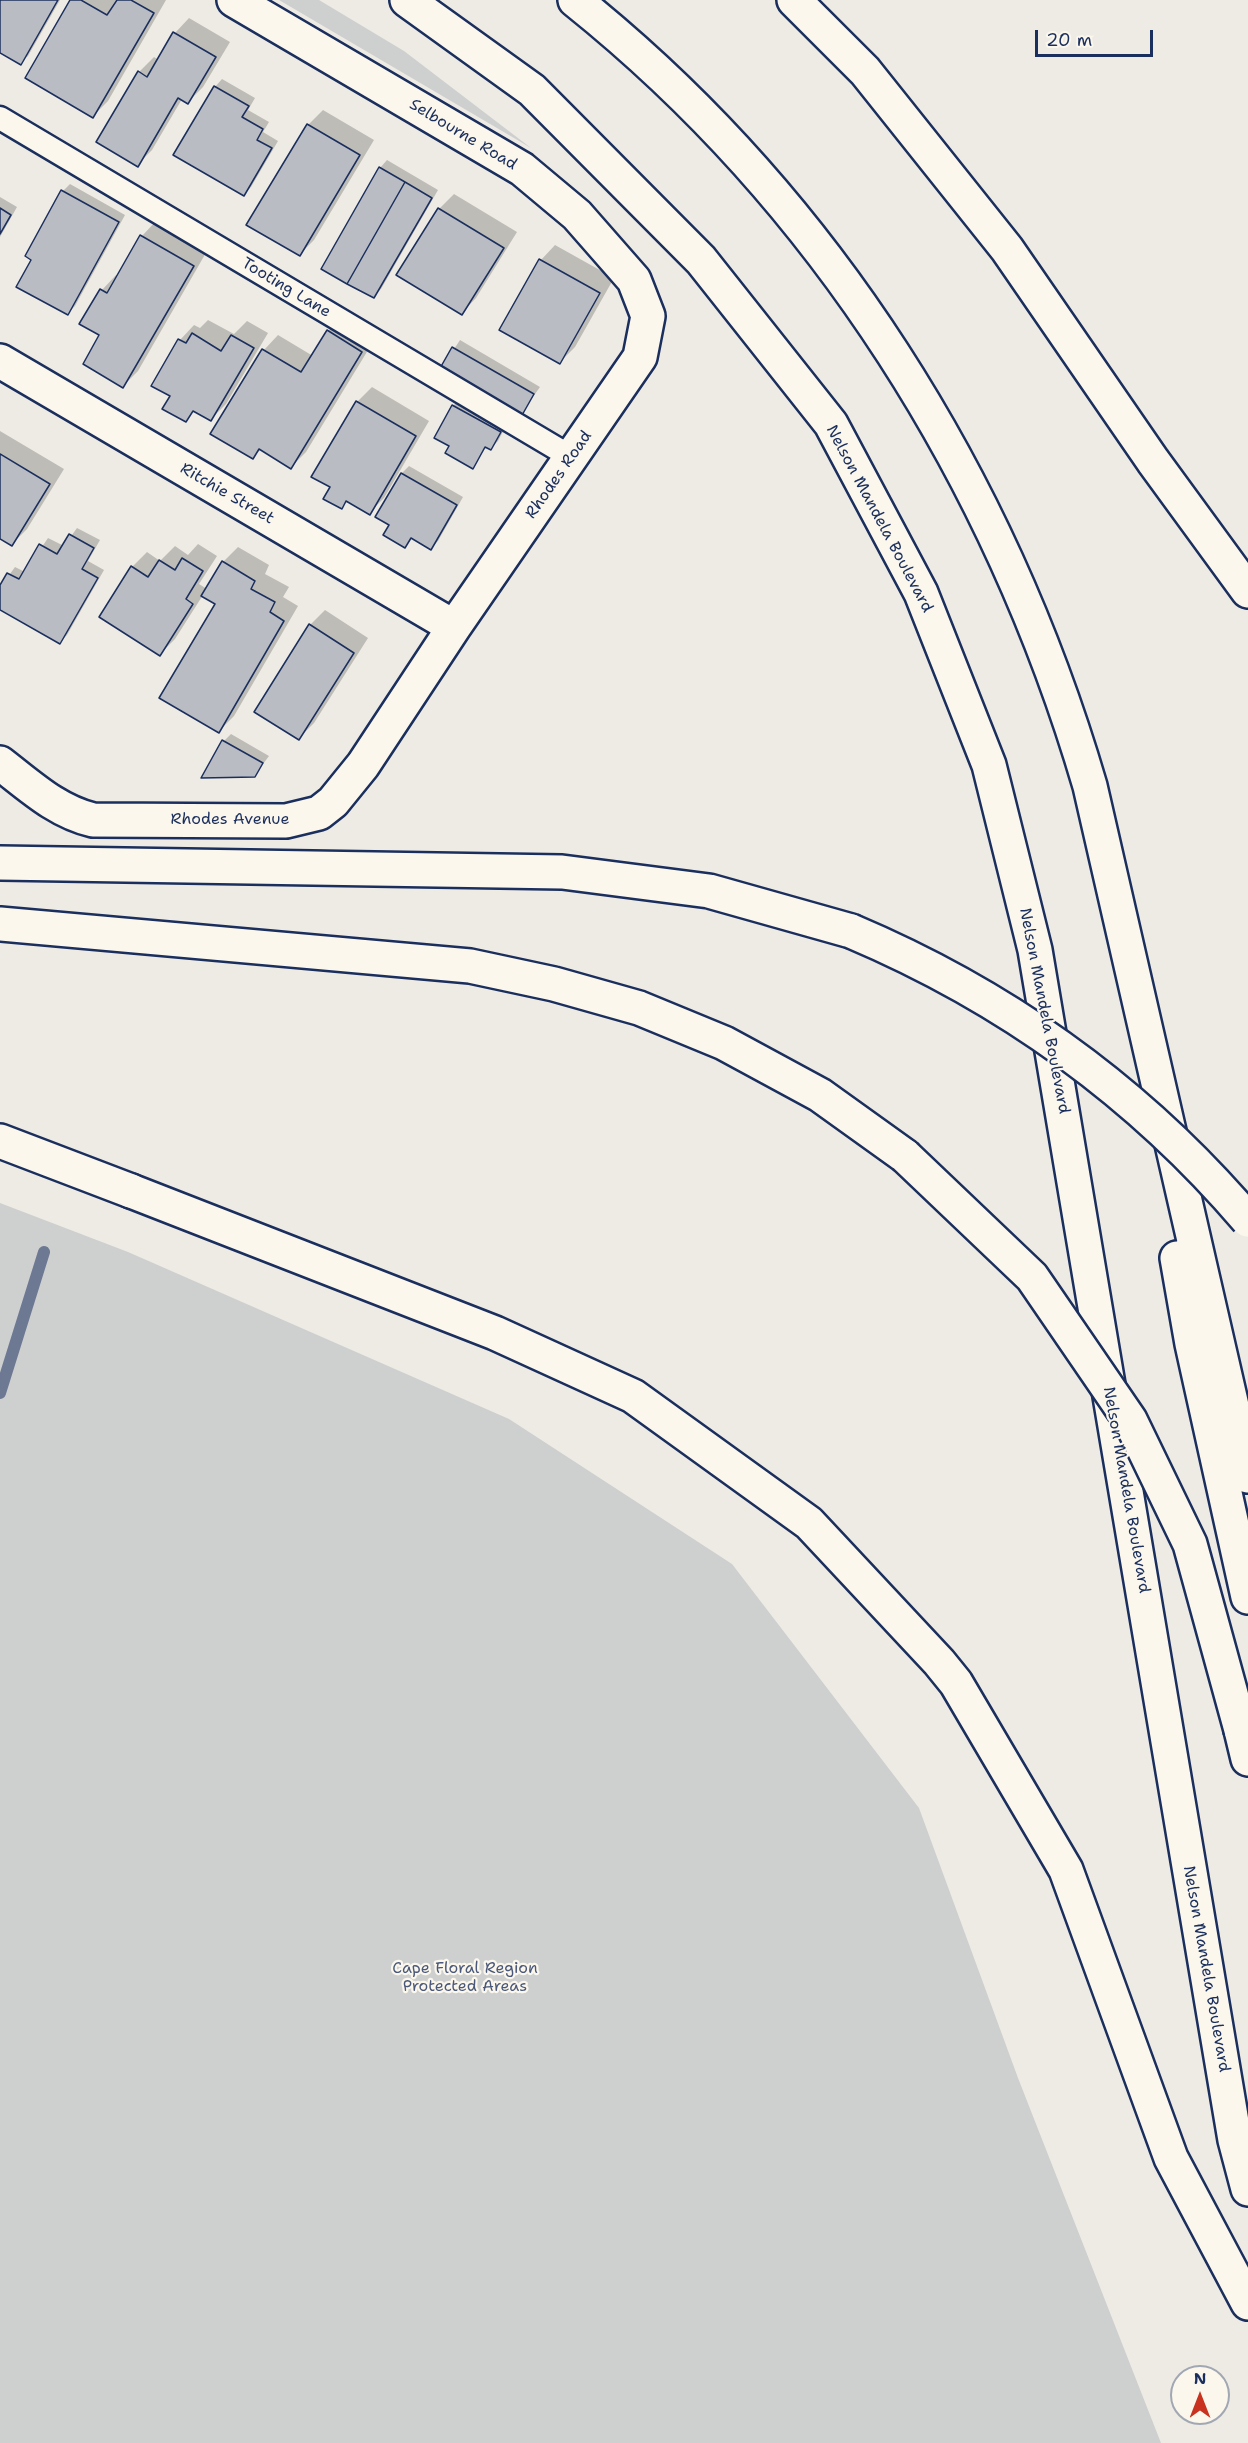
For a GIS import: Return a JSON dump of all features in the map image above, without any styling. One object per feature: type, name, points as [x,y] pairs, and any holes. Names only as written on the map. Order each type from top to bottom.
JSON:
[{"type":"main road","name":"Selbourne Road","points":[[234,0],[522,169],[577,215],[634,280],[648,316]]},
{"type":"main road","name":"Nelson Mandela Boulevard","points":[[407,0],[532,90],[549,107],[701,260],[831,424],[921,592],[989,765],[1035,950],[1233,2128],[1248,2188]]},
{"type":"main road","points":[[575,0],[659,72],[722,136],[824,252],[876,324],[914,383],[953,450],[988,519],[1024,601],[1075,735],[1110,869],[1248,1476]]},
{"type":"main road","points":[[794,0],[865,71],[1007,249],[1153,461],[1248,591]]},
{"type":"main road","name":"Rhodes Road","points":[[454,627],[640,357],[648,316]]},
{"type":"main road","name":"Ritchie Street","points":[[0,361],[454,627]]},
{"type":"main road","name":"Rhodes Avenue","points":[[0,763],[56,807],[93,820],[302,819],[319,813],[333,802],[363,765],[454,627]]},
{"type":"main road","points":[[0,863],[562,872],[709,891],[851,931],[893,949],[985,996],[1084,1062],[1155,1122],[1248,1220]]},
{"type":"main road","points":[[1110,869],[1192,1344],[1248,1597]]},
{"type":"main road","points":[[0,924],[470,966],[554,984],[639,1008],[724,1043],[820,1095],[905,1156],[1032,1277],[1131,1420],[1190,1544],[1245,1744]]},
{"type":"main road","points":[[0,1141],[495,1334],[633,1396],[809,1523],[956,1683],[1066,1870],[1171,2158],[1248,2303]]},
{"type":"lane","name":"Tooting Lane","points":[[0,118],[571,457]]},
{"type":"green space","points":[[279,0],[319,0],[404,51],[531,148]]},
{"type":"green space","name":"Cape Floral Region Protected Areas","points":[[0,1203],[128,1252],[509,1419],[732,1564],[919,1808],[1018,2078],[1161,2443],[0,2443]]},
{"type":"building","points":[[0,0],[58,0],[21,65],[0,53]]},
{"type":"building","points":[[70,0],[81,0],[107,15],[117,0],[131,0],[154,13],[93,118],[25,78]]},
{"type":"building","points":[[173,32],[216,57],[188,104],[178,98],[138,167],[96,142],[138,71],[147,77]]},
{"type":"building","points":[[214,86],[249,106],[242,117],[263,129],[257,140],[272,148],[244,196],[173,155]]},
{"type":"building","points":[[307,124],[360,155],[300,256],[246,225]]},
{"type":"building","points":[[379,167],[405,182],[347,284],[321,269]]},
{"type":"building","points":[[405,182],[432,198],[374,298],[347,284]]},
{"type":"building","points":[[61,190],[119,222],[68,315],[16,287],[31,260],[25,256]]},
{"type":"building","points":[[0,208],[11,215],[0,234]]},
{"type":"building","points":[[438,208],[504,248],[462,315],[396,275]]},
{"type":"building","points":[[140,235],[194,266],[123,388],[83,364],[99,335],[79,324],[100,289],[107,293]]},
{"type":"building","points":[[539,259],[600,293],[560,364],[499,330]]},
{"type":"building","points":[[327,330],[362,352],[291,469],[259,449],[253,459],[210,434],[262,349],[301,372]]},
{"type":"building","points":[[192,333],[221,351],[231,335],[254,348],[211,421],[193,411],[186,422],[162,409],[170,396],[151,386],[178,339],[186,343]]},
{"type":"building","points":[[452,347],[534,394],[521,417],[439,370]]},
{"type":"building","points":[[356,401],[416,436],[370,515],[346,501],[342,509],[323,499],[330,487],[311,477]]},
{"type":"building","points":[[452,405],[501,432],[491,450],[485,447],[473,469],[445,453],[449,446],[434,438]]},
{"type":"building","points":[[0,454],[50,484],[12,546],[0,539]]},
{"type":"building","points":[[401,473],[457,505],[431,550],[411,538],[405,548],[383,535],[389,525],[375,517]]},
{"type":"building","points":[[69,534],[94,548],[82,569],[98,578],[60,644],[0,610],[0,585],[7,573],[19,579],[39,544],[57,554]]},
{"type":"building","points":[[182,558],[203,571],[186,599],[193,604],[160,656],[99,617],[131,566],[148,577],[159,560],[175,570]]},
{"type":"building","points":[[222,561],[255,581],[251,589],[275,602],[270,612],[284,621],[219,733],[159,698],[215,604],[201,596]]},
{"type":"building","points":[[309,624],[354,653],[299,740],[254,712]]},
{"type":"building","points":[[222,740],[263,763],[255,777],[201,778]]},
{"type":"waterway","points":[[0,1393],[44,1252]]}]
